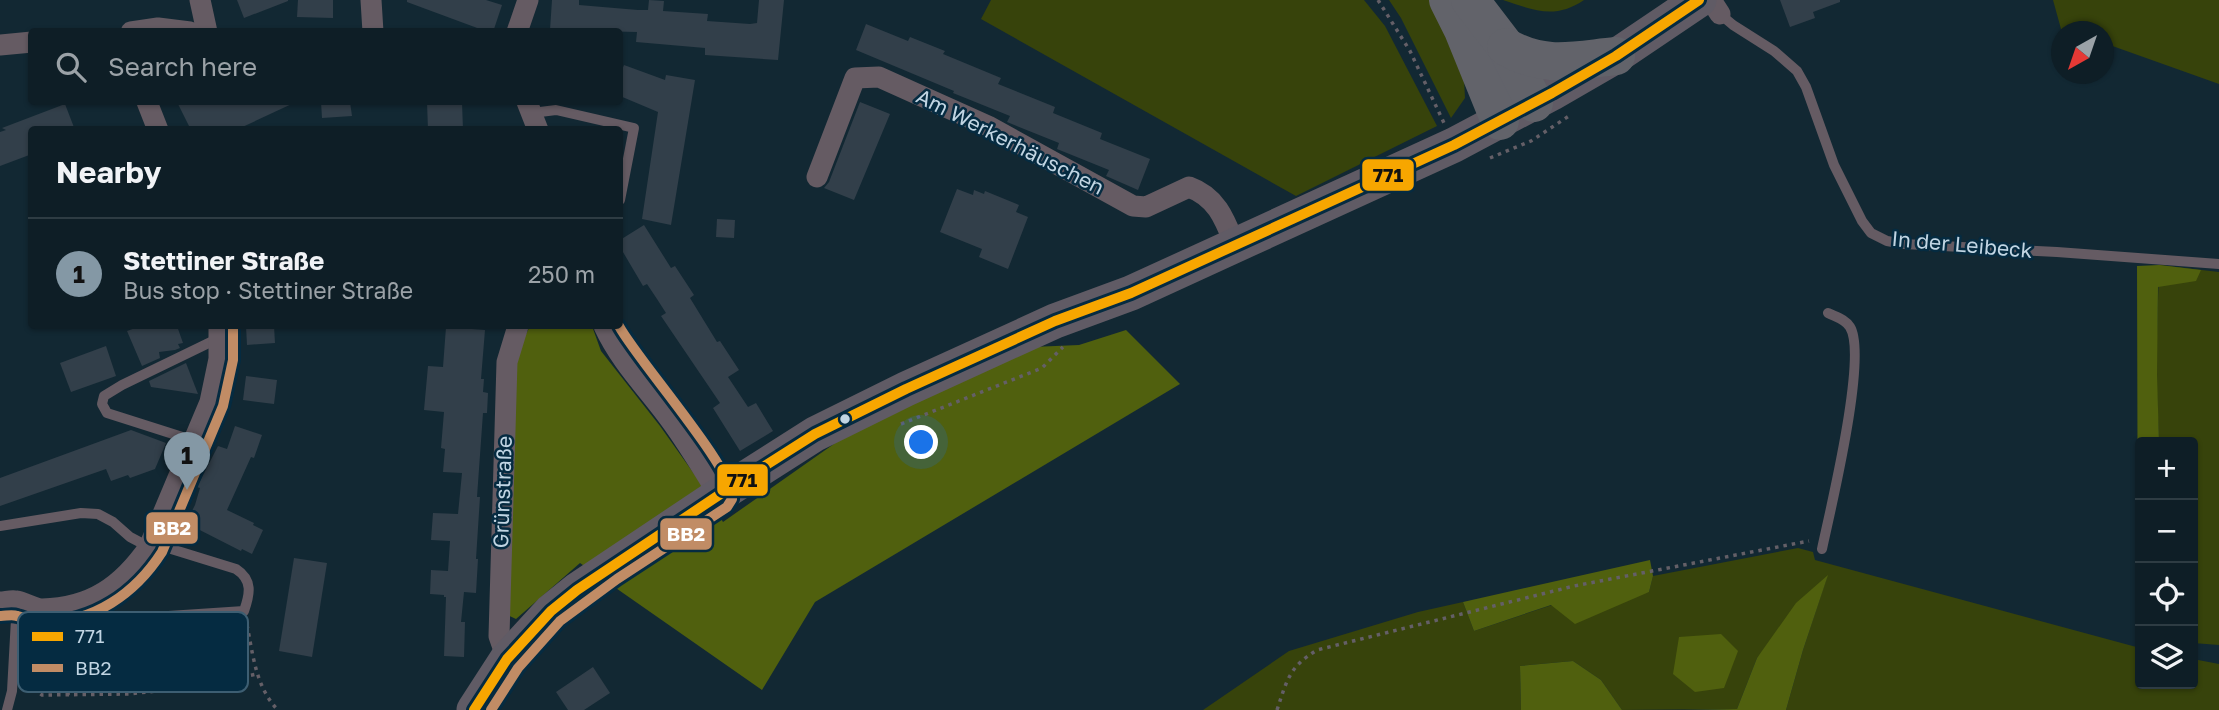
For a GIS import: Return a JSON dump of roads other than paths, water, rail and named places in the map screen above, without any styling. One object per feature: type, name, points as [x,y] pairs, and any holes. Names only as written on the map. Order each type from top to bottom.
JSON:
[{"type":"highway","points":[[1448,0],[1500,121]]},
{"type":"highway","points":[[1471,0],[1506,47],[1534,103]]},
{"type":"highway","points":[[1506,47],[1529,58],[1555,62],[1616,56]]},
{"type":"main road","points":[[474,710],[508,659],[551,611],[719,495],[815,435],[906,389],[1055,321],[1131,293],[1454,145],[1710,5]]},
{"type":"street","points":[[200,0],[206,28]]},
{"type":"street","points":[[371,0],[373,28]]},
{"type":"street","points":[[518,28],[528,0]]},
{"type":"street","points":[[0,45],[28,42]]},
{"type":"street","name":"Am Werkerhäuschen","points":[[817,177],[855,78],[879,77],[988,126],[1133,206],[1146,207],[1189,187],[1201,191],[1212,199],[1235,245]]},
{"type":"street","points":[[148,105],[156,126]]},
{"type":"street","name":"Grünstraße","points":[[508,659],[499,636],[505,417],[507,362],[517,329]]},
{"type":"street","points":[[606,329],[628,368],[669,418],[719,495]]},
{"type":"street","points":[[8,602],[38,609],[68,607],[95,598],[126,576],[149,547],[211,402],[216,380],[219,332]]},
{"type":"lane","name":"In der Leibeck","points":[[1710,5],[1733,26],[1781,55],[1797,71],[1806,87],[1834,165],[1862,221],[1871,233],[1887,241],[1904,244],[2219,264]]},
{"type":"lane","points":[[532,115],[556,110],[634,128],[623,185]]},
{"type":"lane","points":[[1822,550],[1842,457],[1856,354],[1851,328],[1844,320],[1828,313]]},
{"type":"lane","points":[[195,441],[107,413],[102,404],[104,396],[219,332]]},
{"type":"lane","points":[[0,526],[81,513],[99,514],[130,537],[149,547],[168,548],[240,571],[250,588],[244,611],[229,612]]},
{"type":"lane","points":[[95,598],[107,612]]},
{"type":"lane","points":[[7,710],[12,691],[15,650],[8,602]]},
{"type":"place","name":"Stettiner Straße","points":[[187,490]]}]
